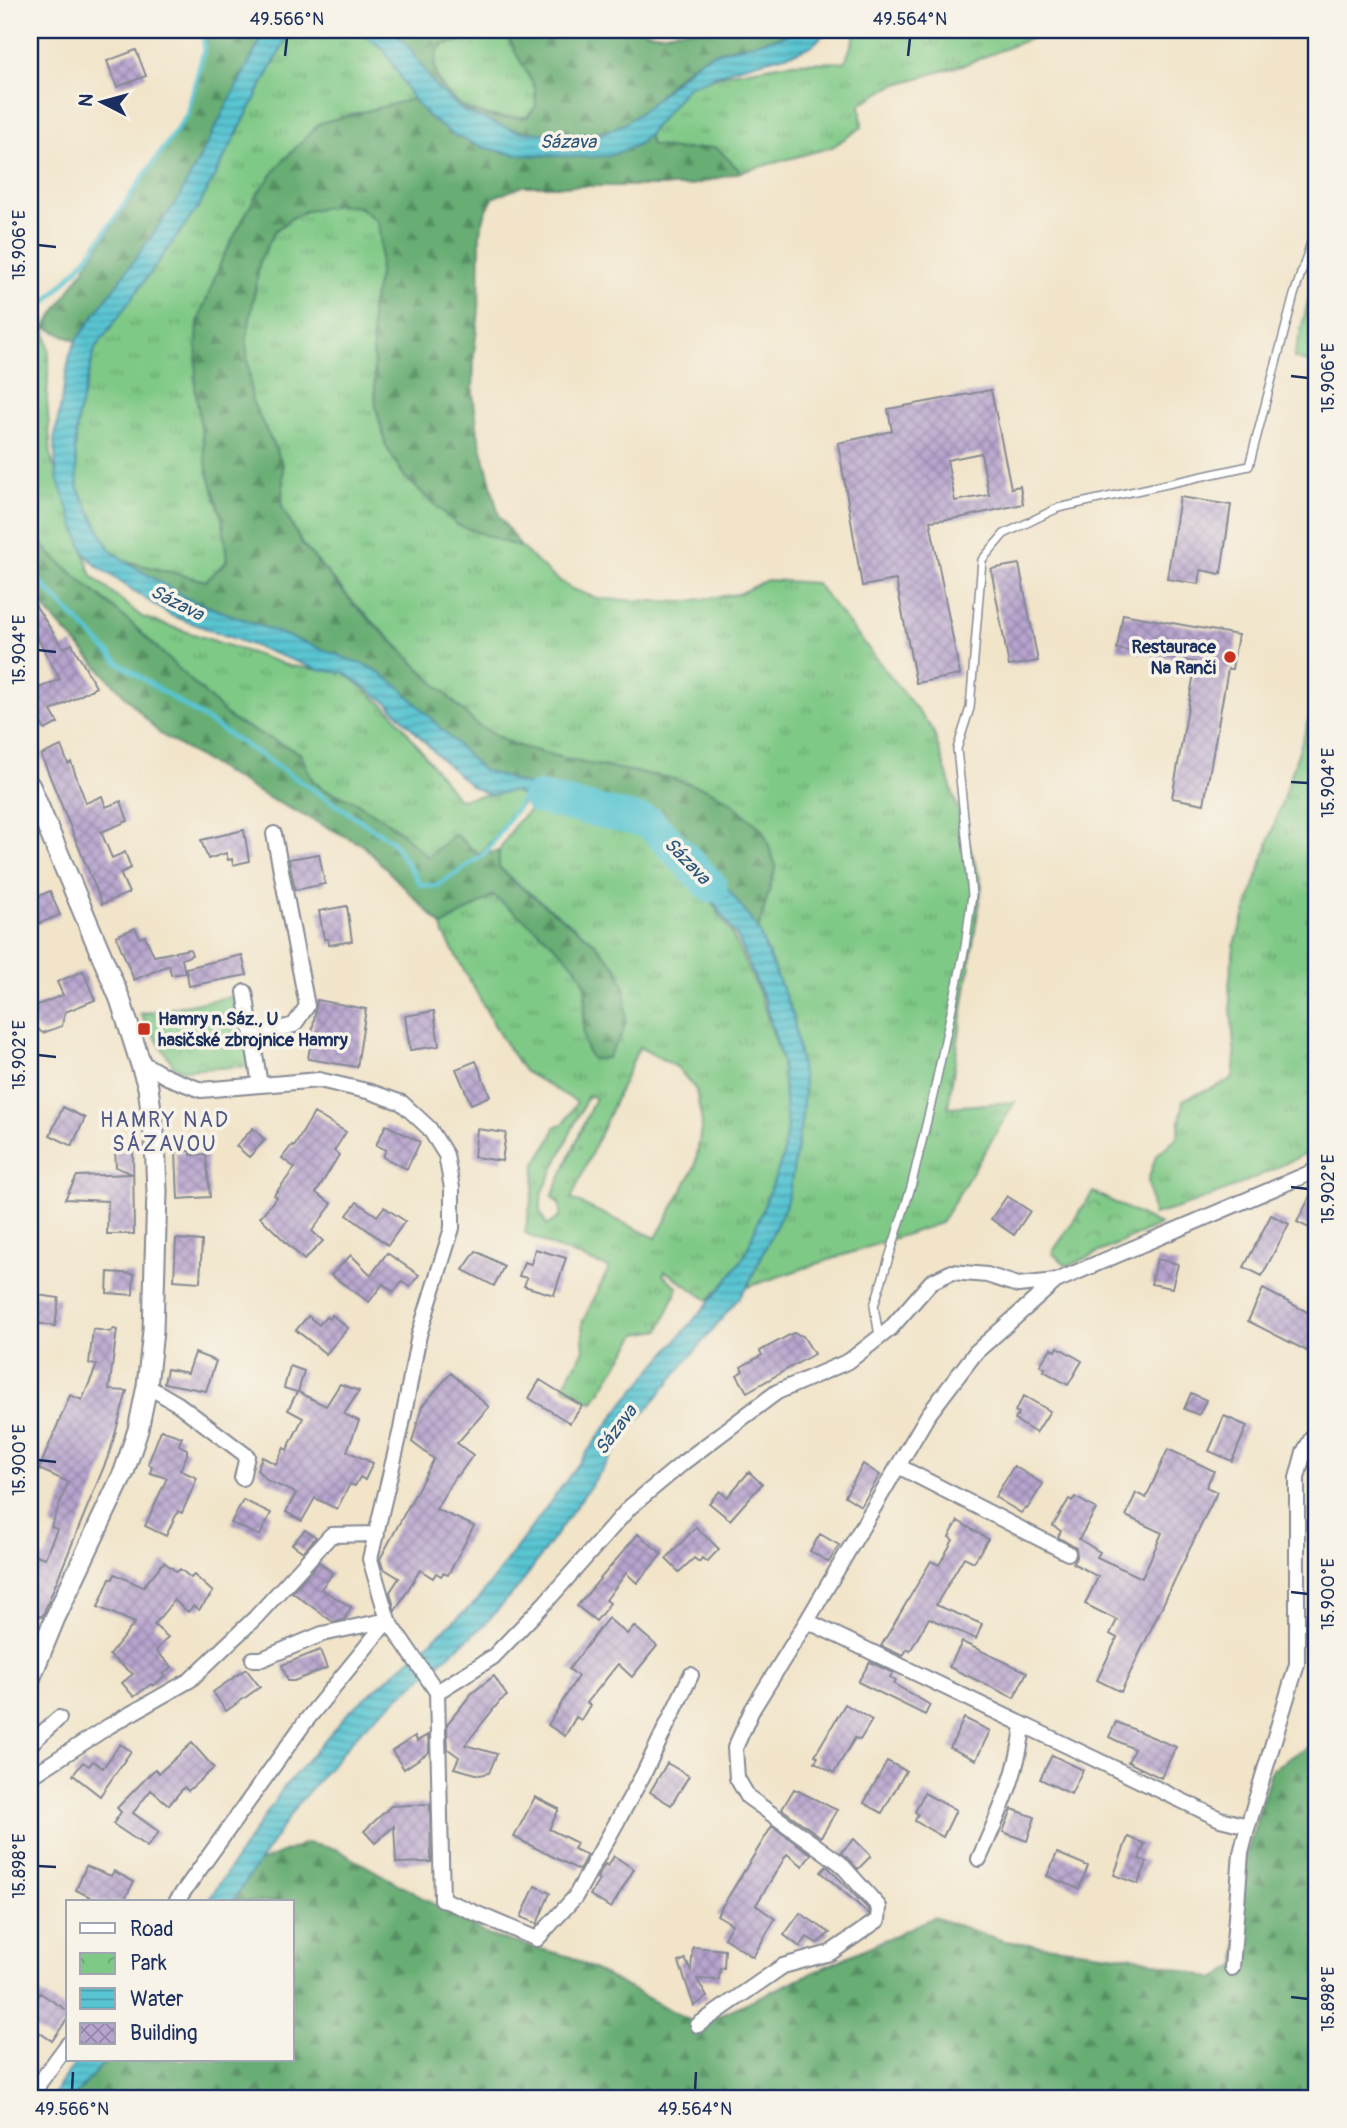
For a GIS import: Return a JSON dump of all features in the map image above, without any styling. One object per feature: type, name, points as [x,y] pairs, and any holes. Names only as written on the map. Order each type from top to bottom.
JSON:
[{"type":"street","points":[[30,786],[120,999],[148,1087],[155,1141],[157,1191],[153,1331],[147,1386],[138,1430],[124,1472],[55,1618],[30,1679]]},
{"type":"street","points":[[252,1036],[294,1025],[307,1006],[274,834]]},
{"type":"street","points":[[245,992],[260,1085]]},
{"type":"street","points":[[139,1061],[167,1077],[201,1090],[319,1080],[371,1092],[402,1103],[429,1128],[446,1155],[452,1188],[452,1228],[419,1335],[401,1429],[370,1559],[388,1620],[433,1688],[442,1899],[537,1939],[575,1897],[643,1775],[691,1675]]},
{"type":"street","points":[[433,1688],[493,1657],[630,1507],[684,1462],[777,1392],[849,1361],[890,1329],[931,1282],[951,1272],[987,1275],[1018,1285],[1056,1280],[1317,1170]]},
{"type":"street","points":[[698,2025],[783,1966],[830,1953],[878,1920],[879,1907],[840,1863],[748,1797],[737,1778],[735,1748],[746,1723],[928,1415],[976,1352],[1056,1280]]},
{"type":"street","points":[[147,1386],[178,1404],[247,1456],[242,1478]]},
{"type":"street","points":[[1232,1968],[1241,1853],[1297,1664],[1297,1478],[1304,1452],[1317,1429]]},
{"type":"street","points":[[898,1466],[1068,1553]]},
{"type":"street","points":[[30,1777],[109,1726],[190,1680],[255,1618],[331,1535],[377,1534]]},
{"type":"street","points":[[253,1659],[262,1659],[322,1634],[388,1620]]},
{"type":"street","points":[[177,1900],[305,1723],[388,1620]]},
{"type":"street","points":[[807,1621],[1220,1819],[1248,1826]]},
{"type":"street","points":[[30,1744],[59,1718]]},
{"type":"street","points":[[979,1858],[1004,1802],[1022,1744],[1023,1725]]},
{"type":"street","points":[[33,2098],[40,2082],[66,2047]]},
{"type":"lane","points":[[880,1337],[874,1306],[917,1161],[965,947],[972,895],[957,749],[970,708],[982,560],[1003,534],[1058,508],[1249,466],[1294,295],[1317,224]]},
{"type":"green space","points":[[209,30],[266,30],[179,198],[76,341],[45,327],[187,115]]},
{"type":"green space","points":[[291,30],[355,30],[383,48],[413,99],[320,123],[281,163],[207,469],[223,522],[227,561],[206,581],[125,561],[110,550],[78,488],[75,449],[78,416],[95,349],[199,206]]},
{"type":"green space","points":[[393,30],[477,30],[467,40],[441,45],[435,71],[439,83],[456,102],[480,114],[506,118],[527,117],[536,106],[535,88],[510,42],[508,30],[643,30],[661,33],[679,30],[795,30],[772,39],[710,54],[680,74],[645,109],[626,123],[600,132],[573,135],[520,131],[488,122],[459,108],[434,85]]},
{"type":"green space","points":[[477,30],[508,30],[510,42],[536,88],[536,107],[527,117],[499,117],[472,111],[450,97],[442,86],[434,66],[438,49]]},
{"type":"green space","points":[[857,30],[1052,30],[966,64],[894,85],[860,104],[862,127],[832,147],[741,172],[716,147],[679,150],[651,145],[648,135],[687,87],[726,74],[790,63],[845,62]]},
{"type":"green space","points":[[413,99],[429,117],[454,135],[482,147],[517,155],[593,157],[637,145],[648,135],[651,145],[679,150],[716,147],[741,172],[688,186],[523,186],[494,197],[486,211],[480,232],[479,311],[473,394],[478,433],[499,516],[522,548],[457,525],[405,477],[386,446],[376,407],[371,308],[379,276],[381,247],[378,222],[359,207],[338,205],[306,211],[293,217],[275,231],[260,260],[246,343],[252,401],[283,465],[282,507],[302,544],[352,602],[478,726],[514,745],[578,762],[670,778],[707,789],[727,799],[763,830],[776,866],[758,930],[732,894],[668,823],[482,770],[372,668],[188,599],[125,561],[206,581],[227,561],[223,522],[207,469],[195,388],[198,322],[222,259],[255,197],[281,163],[320,123]]},
{"type":"green space","points":[[338,205],[359,207],[378,222],[381,247],[379,276],[371,308],[376,407],[386,446],[405,477],[457,525],[522,548],[550,574],[572,589],[599,599],[681,602],[738,594],[767,580],[816,583],[933,730],[982,885],[948,1107],[1015,1102],[941,1223],[747,1287],[785,1207],[802,1117],[804,1087],[793,1015],[758,930],[776,866],[707,789],[669,778],[578,762],[514,745],[478,726],[353,602],[302,544],[282,507],[283,465],[252,401],[246,343],[260,260],[275,231],[306,211]]},
{"type":"green space","points":[[1317,266],[1317,365],[1294,358]]},
{"type":"green space","points":[[40,322],[45,327],[49,350],[47,400],[51,457],[92,576],[142,617],[290,666],[345,673],[392,712],[458,799],[513,791],[527,798],[479,855],[455,834],[428,857],[388,822],[354,801],[323,789],[313,781],[300,753],[232,720],[131,623],[50,554],[30,530],[30,336],[34,326]]},
{"type":"green space","points":[[30,530],[50,554],[131,623],[232,720],[300,753],[313,781],[323,789],[354,801],[388,822],[428,857],[455,834],[478,855],[499,851],[499,867],[514,882],[595,943],[617,968],[625,988],[626,1022],[621,1036],[607,1058],[592,1059],[584,1042],[586,996],[581,975],[546,937],[493,896],[442,926],[363,845],[265,796],[160,734],[30,593]]},
{"type":"green space","points":[[1317,696],[1317,1148],[1216,1195],[1153,1215],[1148,1180],[1156,1156],[1178,1136],[1183,1100],[1233,1077],[1235,1057],[1229,986],[1234,947]]},
{"type":"green space","points":[[531,809],[595,809],[643,821],[670,838],[732,934],[759,992],[782,1061],[787,1127],[783,1157],[745,1255],[726,1282],[708,1300],[665,1271],[663,1275],[678,1287],[660,1330],[637,1334],[593,1403],[563,1386],[584,1350],[582,1323],[609,1268],[525,1233],[534,1187],[535,1165],[555,1127],[564,1123],[577,1102],[524,1071],[500,1035],[442,926],[493,896],[544,934],[578,970],[586,986],[583,1020],[617,968],[595,943],[499,867],[499,851],[516,823]],"holes":[[[639,1047],[677,1067],[696,1090],[702,1123],[695,1167],[656,1238],[571,1199]],[[588,1095],[595,1098],[552,1197],[560,1205],[560,1217],[547,1225],[540,1211],[542,1194]]]},
{"type":"green space","points":[[234,996],[251,1066],[183,1070],[173,1065],[140,1014]]},
{"type":"green space","points":[[1093,1192],[1160,1225],[1068,1266],[1052,1253]]},
{"type":"green space","points":[[1317,1741],[1317,2098],[73,2098],[104,2062],[294,2062],[294,1900],[233,1900],[257,1863],[306,1843],[336,1849],[490,1936],[571,1957],[698,2025],[934,1917],[1004,1941],[1136,1957],[1215,1979],[1237,1965],[1241,1872],[1272,1769]]},
{"type":"water","points":[[266,30],[291,30],[199,206],[95,349],[78,416],[75,449],[78,489],[110,550],[188,599],[372,668],[401,688],[482,770],[520,783],[651,812],[668,823],[732,894],[758,930],[793,1015],[804,1087],[802,1117],[785,1207],[747,1287],[633,1426],[521,1584],[483,1626],[364,1727],[297,1805],[233,1900],[208,1900],[284,1787],[348,1713],[477,1601],[625,1401],[726,1282],[745,1255],[783,1157],[787,1127],[782,1061],[764,999],[737,937],[670,838],[643,820],[595,809],[546,808],[524,803],[527,798],[513,791],[490,795],[471,786],[441,759],[389,704],[345,673],[319,670],[170,615],[97,566],[85,554],[57,478],[54,441],[70,354],[76,341],[179,198]]},
{"type":"water","points":[[355,30],[393,30],[408,46],[435,86],[464,112],[519,132],[589,135],[626,123],[698,61],[712,54],[784,36],[795,30],[828,30],[813,45],[797,52],[736,68],[687,87],[637,145],[609,156],[593,157],[517,155],[482,147],[454,135],[429,117],[413,99],[383,48]]},
{"type":"water","points":[[76,2062],[104,2062],[73,2098],[52,2098]]},
{"type":"building","points":[[136,50],[146,76],[117,87],[107,61]]},
{"type":"building","points":[[991,390],[1011,488],[1020,486],[1023,504],[959,518],[930,521],[960,675],[916,683],[896,580],[862,586],[838,443],[892,431],[888,409]],"holes":[[[981,453],[989,495],[955,501],[947,460]]]},
{"type":"building","points":[[1180,497],[1231,505],[1221,574],[1201,570],[1199,584],[1167,579]]},
{"type":"building","points":[[1019,564],[1038,661],[1009,666],[991,569]]},
{"type":"building","points":[[30,597],[63,648],[72,644],[96,687],[51,711],[58,723],[45,730],[38,718],[30,722],[30,692],[60,679],[30,625]]},
{"type":"building","points":[[1123,614],[1238,635],[1232,669],[1228,669],[1204,804],[1172,798],[1196,662],[1117,649]]},
{"type":"building","points":[[61,746],[68,764],[71,762],[86,803],[102,796],[106,807],[121,801],[128,821],[101,832],[112,858],[125,852],[131,868],[120,873],[129,893],[102,904],[41,755]]},
{"type":"building","points":[[244,830],[249,861],[233,865],[232,859],[228,860],[226,853],[208,859],[201,840]]},
{"type":"building","points":[[319,854],[325,884],[295,890],[289,859]]},
{"type":"building","points":[[50,891],[60,915],[35,925],[30,913],[30,900]]},
{"type":"building","points":[[347,906],[352,941],[329,945],[328,939],[324,939],[319,911]]},
{"type":"building","points":[[135,928],[140,938],[145,936],[154,956],[190,949],[192,955],[182,959],[185,973],[171,975],[169,965],[134,980],[116,936]]},
{"type":"building","points":[[242,955],[247,975],[189,986],[186,968]]},
{"type":"building","points":[[83,971],[95,1000],[65,1012],[62,1026],[43,1033],[40,1031],[30,1022],[30,1008],[63,995],[57,982]]},
{"type":"building","points":[[317,1000],[366,1009],[357,1067],[308,1059]]},
{"type":"building","points":[[434,1011],[439,1046],[410,1050],[405,1016]]},
{"type":"building","points":[[476,1061],[490,1096],[471,1104],[456,1069]]},
{"type":"building","points":[[63,1107],[85,1118],[72,1146],[50,1135]]},
{"type":"building","points":[[314,1113],[346,1132],[334,1151],[339,1155],[316,1193],[332,1204],[312,1231],[323,1241],[304,1260],[260,1217],[277,1197],[274,1195],[295,1168],[282,1158],[292,1145],[294,1147]]},
{"type":"building","points":[[386,1125],[420,1142],[407,1169],[383,1157],[386,1150],[376,1145]]},
{"type":"building","points":[[253,1128],[265,1140],[249,1157],[236,1146]]},
{"type":"building","points":[[477,1129],[506,1133],[502,1161],[474,1157]]},
{"type":"building","points":[[115,1150],[133,1150],[134,1234],[107,1234],[108,1201],[65,1199],[77,1176],[132,1174],[116,1167]]},
{"type":"building","points":[[191,1151],[191,1155],[206,1154],[210,1197],[178,1199],[176,1152]]},
{"type":"building","points":[[1317,1183],[1317,1232],[1297,1222]]},
{"type":"building","points":[[1007,1196],[1030,1211],[1014,1235],[991,1219]]},
{"type":"building","points":[[357,1202],[377,1216],[384,1207],[405,1221],[388,1245],[347,1215]]},
{"type":"building","points":[[1271,1215],[1289,1224],[1262,1276],[1244,1267]]},
{"type":"building","points":[[176,1239],[202,1241],[200,1282],[174,1280]]},
{"type":"building","points":[[535,1249],[566,1258],[554,1295],[524,1286],[527,1278],[519,1276],[524,1262],[531,1264]]},
{"type":"building","points":[[476,1251],[504,1266],[494,1286],[463,1270]]},
{"type":"building","points":[[387,1253],[419,1275],[410,1287],[402,1282],[394,1292],[383,1284],[369,1302],[331,1275],[351,1255],[371,1275]]},
{"type":"building","points":[[1157,1259],[1178,1264],[1172,1288],[1151,1284]]},
{"type":"building","points":[[108,1272],[134,1274],[133,1295],[107,1293]]},
{"type":"building","points":[[1263,1289],[1317,1317],[1317,1356],[1248,1321]]},
{"type":"building","points":[[30,1294],[59,1298],[55,1326],[30,1322]]},
{"type":"building","points":[[332,1315],[348,1328],[326,1354],[296,1330],[308,1316],[319,1325]]},
{"type":"building","points":[[93,1329],[111,1332],[113,1329],[117,1330],[109,1390],[127,1391],[110,1452],[42,1617],[30,1612],[30,1563],[33,1554],[45,1558],[57,1529],[51,1527],[68,1482],[39,1469],[70,1395],[82,1400],[97,1365],[89,1364]]},
{"type":"building","points":[[793,1333],[803,1336],[814,1354],[747,1392],[737,1375],[743,1371],[741,1367],[762,1355],[760,1351]]},
{"type":"building","points":[[1058,1347],[1082,1361],[1068,1385],[1044,1371],[1045,1368],[1040,1365],[1051,1348],[1056,1351]]},
{"type":"building","points":[[195,1353],[216,1361],[206,1391],[164,1383],[167,1369],[188,1373]]},
{"type":"building","points":[[290,1366],[304,1371],[298,1392],[326,1406],[340,1384],[359,1391],[344,1414],[359,1421],[347,1451],[373,1463],[365,1480],[360,1477],[355,1486],[350,1484],[337,1509],[315,1498],[302,1521],[286,1512],[296,1493],[268,1481],[257,1470],[262,1457],[276,1464],[284,1448],[287,1450],[303,1418],[288,1410],[297,1392],[284,1388]]},
{"type":"building","points":[[451,1373],[489,1407],[457,1443],[473,1455],[458,1476],[456,1475],[436,1509],[474,1526],[448,1575],[443,1573],[441,1576],[436,1573],[433,1578],[420,1570],[395,1611],[390,1592],[399,1578],[383,1568],[380,1559],[434,1459],[412,1442],[422,1406]]},
{"type":"building","points":[[540,1380],[582,1406],[570,1423],[529,1398]]},
{"type":"building","points":[[1191,1393],[1206,1400],[1199,1415],[1184,1409]]},
{"type":"building","points":[[1024,1396],[1050,1411],[1036,1433],[1015,1420],[1019,1413],[1015,1411]]},
{"type":"building","points":[[1224,1416],[1247,1426],[1232,1461],[1209,1451]]},
{"type":"building","points":[[161,1430],[182,1437],[179,1445],[187,1449],[187,1455],[180,1470],[197,1478],[182,1513],[178,1511],[166,1536],[145,1526],[167,1478],[150,1473],[152,1466],[148,1464]]},
{"type":"building","points":[[1168,1449],[1214,1471],[1206,1487],[1217,1492],[1121,1692],[1097,1680],[1117,1638],[1110,1634],[1117,1620],[1085,1604],[1098,1577],[1073,1563],[1077,1557],[1076,1548],[1058,1537],[1061,1531],[1053,1526],[1069,1499],[1072,1501],[1075,1497],[1096,1509],[1079,1539],[1100,1552],[1097,1557],[1142,1578],[1162,1533],[1126,1516],[1136,1493],[1146,1498]]},
{"type":"building","points":[[863,1464],[880,1475],[861,1506],[845,1496]]},
{"type":"building","points":[[1014,1466],[1043,1484],[1027,1509],[1021,1513],[995,1497]]},
{"type":"building","points":[[749,1472],[762,1484],[730,1520],[709,1503],[720,1491],[727,1497]]},
{"type":"building","points":[[243,1500],[271,1513],[260,1536],[231,1523]]},
{"type":"building","points":[[958,1521],[988,1539],[974,1562],[964,1557],[936,1605],[982,1624],[976,1639],[929,1618],[910,1651],[907,1649],[903,1656],[881,1646],[931,1561],[939,1565],[953,1540],[949,1537]]},
{"type":"building","points":[[696,1527],[719,1549],[707,1562],[702,1558],[699,1562],[694,1558],[679,1572],[666,1559]]},
{"type":"building","points":[[305,1530],[316,1537],[303,1552],[292,1544]]},
{"type":"building","points":[[638,1534],[662,1554],[637,1583],[626,1573],[606,1600],[610,1603],[596,1621],[577,1606]]},
{"type":"building","points":[[820,1534],[839,1545],[829,1562],[810,1551]]},
{"type":"building","points":[[164,1562],[177,1572],[180,1569],[191,1578],[194,1575],[213,1592],[199,1610],[193,1606],[188,1612],[174,1600],[154,1625],[168,1637],[156,1651],[172,1667],[153,1686],[151,1684],[134,1697],[122,1683],[133,1674],[109,1655],[135,1623],[98,1607],[110,1578],[113,1579],[115,1574],[143,1587]]},
{"type":"building","points":[[319,1562],[333,1573],[321,1589],[351,1607],[344,1620],[333,1622],[292,1592]]},
{"type":"building","points":[[608,1618],[627,1634],[634,1626],[657,1646],[632,1677],[618,1664],[587,1703],[590,1705],[581,1720],[576,1717],[565,1736],[548,1725],[578,1676],[569,1669]]},
{"type":"building","points":[[962,1642],[1027,1672],[1014,1698],[949,1667]]},
{"type":"building","points":[[320,1650],[327,1668],[288,1681],[282,1665]]},
{"type":"building","points":[[870,1662],[893,1673],[890,1677],[896,1681],[894,1684],[930,1705],[925,1715],[858,1682]]},
{"type":"building","points":[[246,1669],[260,1687],[226,1711],[213,1692]]},
{"type":"building","points":[[494,1676],[507,1696],[465,1745],[497,1754],[489,1773],[480,1775],[454,1768],[459,1757],[448,1749],[447,1724],[472,1693]]},
{"type":"building","points":[[845,1704],[872,1720],[860,1740],[855,1738],[834,1773],[815,1762],[818,1757],[815,1755]]},
{"type":"building","points":[[964,1718],[990,1731],[976,1760],[950,1748]]},
{"type":"building","points":[[1116,1722],[1176,1747],[1161,1778],[1128,1762],[1134,1749],[1109,1737]]},
{"type":"building","points":[[428,1735],[429,1752],[404,1769],[392,1751],[415,1736],[417,1741]]},
{"type":"building","points":[[192,1743],[214,1768],[188,1791],[184,1787],[169,1805],[151,1790],[133,1813],[159,1832],[147,1847],[113,1824],[121,1812],[117,1808],[155,1769],[159,1773]]},
{"type":"building","points":[[120,1744],[131,1751],[100,1796],[73,1775],[83,1762],[89,1766],[93,1761],[103,1768]]},
{"type":"building","points":[[1052,1755],[1083,1770],[1071,1794],[1040,1779]]},
{"type":"building","points":[[887,1761],[906,1771],[882,1813],[864,1803]]},
{"type":"building","points":[[667,1763],[689,1776],[671,1805],[650,1792]]},
{"type":"building","points":[[794,1789],[837,1810],[821,1837],[782,1809]]},
{"type":"building","points":[[924,1793],[956,1810],[943,1837],[915,1821],[918,1814],[915,1812]]},
{"type":"building","points":[[535,1797],[559,1809],[549,1829],[577,1843],[574,1849],[587,1855],[579,1870],[514,1837]]},
{"type":"building","points":[[430,1804],[431,1862],[396,1863],[394,1826],[375,1843],[364,1831],[391,1806]]},
{"type":"building","points":[[1012,1809],[1035,1817],[1027,1841],[1003,1832]]},
{"type":"building","points":[[772,1826],[811,1854],[803,1866],[787,1854],[756,1905],[775,1919],[753,1957],[724,1938],[732,1924],[717,1915]]},
{"type":"building","points":[[1128,1837],[1145,1844],[1139,1859],[1147,1862],[1138,1884],[1114,1875]]},
{"type":"building","points":[[854,1839],[871,1856],[858,1869],[841,1852]]},
{"type":"building","points":[[1057,1853],[1088,1866],[1079,1889],[1047,1876]]},
{"type":"building","points":[[614,1856],[634,1869],[611,1908],[590,1895],[605,1864],[608,1866]]},
{"type":"building","points":[[86,1866],[111,1876],[114,1871],[134,1882],[124,1900],[96,1900],[76,1890]]},
{"type":"building","points":[[827,1866],[869,1910],[869,1914],[821,1872]]},
{"type":"building","points":[[535,1886],[550,1893],[537,1924],[521,1917]]},
{"type":"building","points":[[800,1913],[830,1933],[817,1943],[807,1937],[800,1947],[784,1935]]},
{"type":"building","points":[[693,1947],[725,1950],[724,1969],[720,1968],[719,1980],[697,1979],[707,1997],[694,2006],[679,1962],[685,1959],[691,1970]]},
{"type":"building","points":[[40,1993],[66,2010],[66,2021],[52,2041],[33,2028],[38,2019],[30,2014]]},
{"type":"waterway","points":[[30,319],[87,258],[187,115],[204,50],[203,30]]},
{"type":"waterway","points":[[30,569],[119,663],[392,841],[421,885],[437,886],[485,854],[525,795]]},
{"type":"waterway","name":"Sázava","points":[[539,798],[650,823],[711,886]]},
{"type":"place","name":"Restaurace Na Ranči","points":[[1230,657]]},
{"type":"place","name":"Hamry n.Sáz., U hasičské zbrojnice Hamry","points":[[144,1029]]},
{"type":"district","name":"HAMRY NAD SÁZAVOU","points":[[165,1132]]}]
